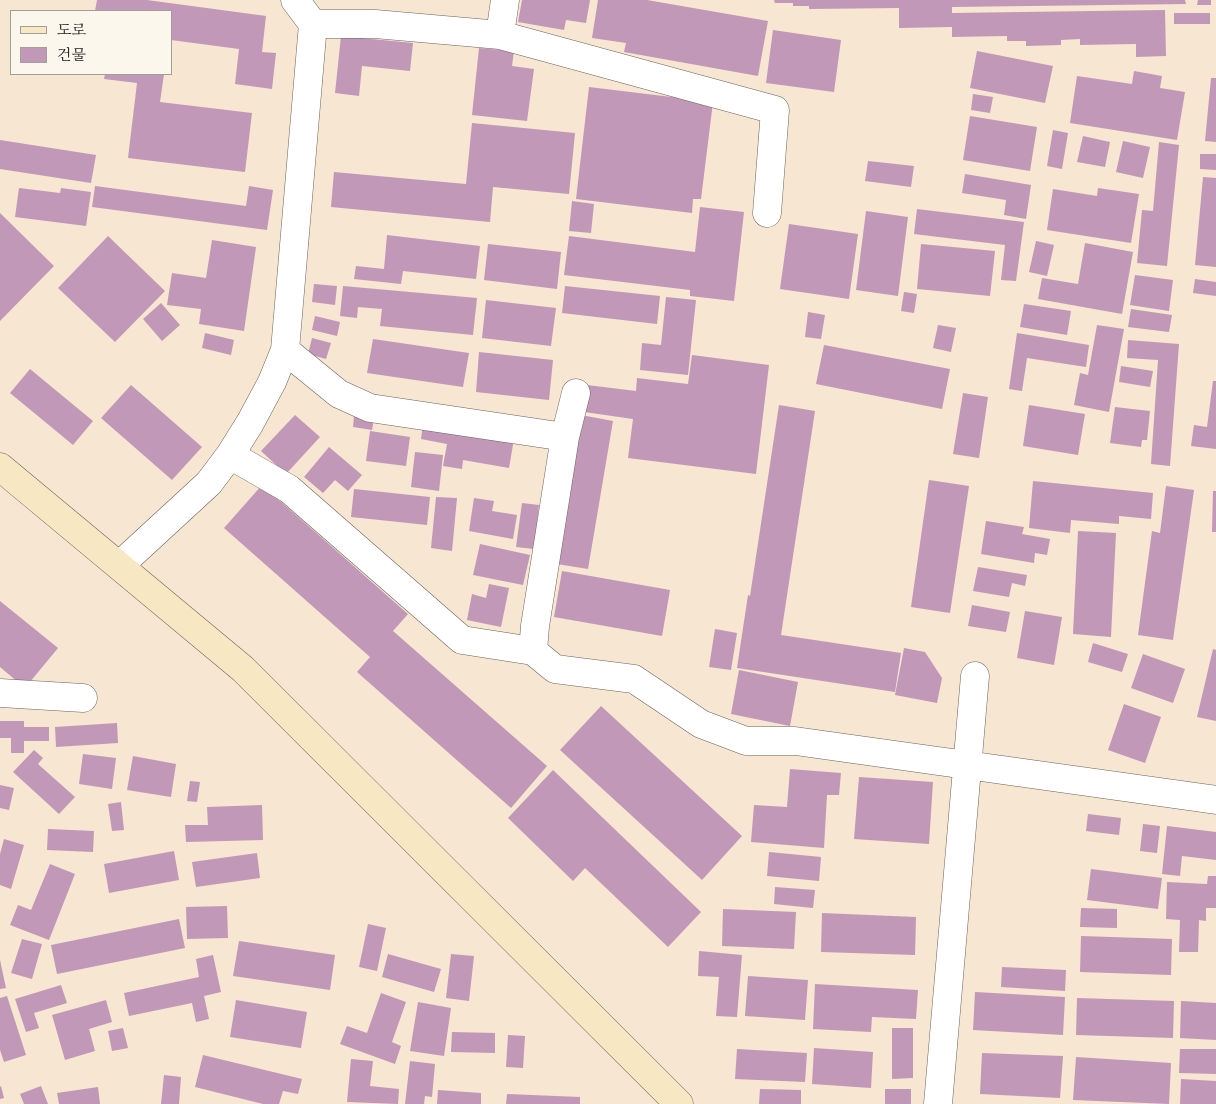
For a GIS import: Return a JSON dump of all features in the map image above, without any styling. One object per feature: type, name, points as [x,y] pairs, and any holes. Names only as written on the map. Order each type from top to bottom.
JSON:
[{"type":"main road","points":[[0,467],[243,669],[679,1104]]},
{"type":"street","points":[[120,565],[208,483],[230,455],[272,382],[285,350],[313,24],[295,0]]},
{"type":"street","points":[[500,35],[505,0]]},
{"type":"street","points":[[313,24],[375,24],[500,35],[775,110],[767,213]]},
{"type":"street","points":[[285,350],[339,394],[370,408],[565,437]]},
{"type":"street","points":[[533,651],[535,626],[565,437],[576,393]]},
{"type":"street","points":[[230,455],[289,489],[462,640],[533,651],[555,669],[634,679],[700,724],[746,741],[795,741],[1216,800]]},
{"type":"street","points":[[938,1104],[975,676]]},
{"type":"street","points":[[0,694],[83,698]]},
{"type":"building","points":[[97,0],[147,0],[266,16],[262,52],[276,53],[272,89],[235,84],[239,49],[172,40],[172,10],[95,10]]},
{"type":"building","points":[[522,0],[590,0],[586,23],[566,20],[564,30],[518,22]]},
{"type":"building","points":[[598,0],[647,0],[768,21],[758,76],[624,52],[626,43],[592,38]]},
{"type":"building","points":[[774,0],[1185,0],[1186,4],[952,7],[952,13],[1165,10],[1166,56],[1136,57],[1136,44],[1080,45],[1080,39],[1061,40],[1061,45],[1026,46],[1026,41],[1007,41],[1007,36],[952,37],[952,27],[899,28],[899,8],[809,9],[809,6],[793,6],[793,3],[775,3]]},
{"type":"building","points":[[1198,0],[1211,0],[1211,5],[1197,5]]},
{"type":"building","points":[[1174,13],[1210,13],[1210,24],[1174,24]]},
{"type":"building","points":[[773,30],[841,40],[834,92],[766,83]]},
{"type":"building","points":[[341,36],[413,43],[410,71],[362,66],[359,96],[335,93]]},
{"type":"building","points":[[479,48],[514,51],[512,66],[534,69],[527,121],[472,115]]},
{"type":"building","points":[[977,51],[1053,66],[1045,103],[970,88]]},
{"type":"building","points":[[1134,71],[1162,76],[1160,88],[1185,92],[1177,140],[1070,123],[1077,76],[1132,84]]},
{"type":"building","points":[[105,75],[164,75],[160,102],[252,113],[245,172],[128,158],[137,83],[104,79]]},
{"type":"building","points":[[1211,78],[1216,78],[1216,142],[1205,141]]},
{"type":"building","points":[[589,87],[713,102],[701,199],[693,199],[692,213],[576,199]]},
{"type":"building","points":[[973,94],[993,97],[990,113],[971,110]]},
{"type":"building","points":[[970,116],[1037,127],[1030,171],[963,160]]},
{"type":"building","points":[[472,123],[575,133],[569,194],[493,187],[490,222],[331,207],[334,172],[466,184]]},
{"type":"building","points":[[1053,130],[1068,133],[1062,169],[1047,166]]},
{"type":"building","points":[[1083,136],[1110,142],[1105,167],[1077,162]]},
{"type":"building","points":[[0,140],[96,155],[91,183],[0,169]]},
{"type":"building","points":[[1123,141],[1150,147],[1143,178],[1116,172]]},
{"type":"building","points":[[1159,142],[1179,145],[1167,266],[1137,263],[1142,210],[1153,211]]},
{"type":"building","points":[[1200,154],[1216,154],[1216,170],[1200,169]]},
{"type":"building","points":[[868,161],[914,166],[911,187],[865,181]]},
{"type":"building","points":[[965,174],[1031,185],[1026,219],[1004,215],[1006,200],[962,193]]},
{"type":"building","points":[[1203,177],[1216,178],[1216,267],[1195,265]]},
{"type":"building","points":[[95,186],[246,206],[249,186],[273,190],[267,230],[92,207]]},
{"type":"building","points":[[19,188],[60,193],[61,188],[91,192],[86,226],[15,217]]},
{"type":"building","points":[[1098,188],[1139,194],[1131,243],[1047,230],[1053,189],[1097,196]]},
{"type":"building","points":[[572,201],[594,204],[591,233],[569,231]]},
{"type":"building","points":[[700,207],[744,212],[734,301],[690,296],[690,290],[564,275],[569,236],[695,252]]},
{"type":"building","points":[[917,209],[1024,222],[1016,281],[1001,280],[1005,245],[914,234]]},
{"type":"building","points":[[866,211],[908,217],[898,296],[856,290]]},
{"type":"building","points":[[0,213],[54,266],[0,321]]},
{"type":"building","points":[[789,224],[858,234],[849,299],[780,289]]},
{"type":"building","points":[[387,235],[480,246],[476,279],[403,271],[401,284],[354,279],[356,266],[384,269]]},
{"type":"building","points":[[108,236],[165,291],[115,342],[58,288]]},
{"type":"building","points":[[212,240],[256,247],[244,331],[199,324],[201,309],[167,305],[172,273],[206,278]]},
{"type":"building","points":[[1036,241],[1054,245],[1047,276],[1029,272]]},
{"type":"building","points":[[1085,243],[1133,252],[1122,314],[1038,299],[1042,278],[1078,284]]},
{"type":"building","points":[[488,244],[561,252],[557,289],[484,280]]},
{"type":"building","points":[[921,244],[995,251],[990,296],[917,289]]},
{"type":"building","points":[[1135,275],[1173,280],[1169,311],[1130,305]]},
{"type":"building","points":[[1195,279],[1216,282],[1216,296],[1193,293]]},
{"type":"building","points":[[314,284],[337,286],[335,305],[312,302]]},
{"type":"building","points":[[343,286],[477,298],[473,335],[380,326],[382,309],[358,307],[357,318],[340,316]]},
{"type":"building","points":[[565,286],[660,296],[657,324],[562,313]]},
{"type":"building","points":[[904,292],[917,294],[914,313],[901,311]]},
{"type":"building","points":[[666,297],[696,300],[688,375],[640,370],[642,343],[661,345]]},
{"type":"building","points":[[486,300],[556,308],[551,346],[482,338]]},
{"type":"building","points":[[161,303],[180,325],[162,341],[143,319]]},
{"type":"building","points":[[1024,304],[1071,311],[1067,335],[1020,327]]},
{"type":"building","points":[[1131,309],[1172,315],[1169,332],[1128,327]]},
{"type":"building","points":[[808,312],[825,315],[821,339],[805,337]]},
{"type":"building","points":[[315,316],[340,322],[337,336],[312,330]]},
{"type":"building","points":[[938,325],[956,328],[951,352],[933,348]]},
{"type":"building","points":[[1097,325],[1124,329],[1109,412],[1074,405],[1080,373],[1088,375]]},
{"type":"building","points":[[205,333],[234,340],[231,355],[202,348]]},
{"type":"building","points":[[1017,333],[1089,345],[1086,367],[1027,358],[1022,391],[1009,389]]},
{"type":"building","points":[[312,338],[331,343],[326,359],[308,354]]},
{"type":"building","points":[[373,339],[469,353],[463,387],[367,373]]},
{"type":"building","points":[[1128,340],[1179,344],[1170,466],[1151,464],[1158,360],[1127,358]]},
{"type":"building","points":[[824,345],[950,369],[942,409],[816,384]]},
{"type":"building","points":[[479,352],[553,360],[549,400],[476,392]]},
{"type":"building","points":[[692,355],[769,365],[756,474],[628,458],[633,419],[584,412],[587,385],[636,391],[637,378],[688,384]]},
{"type":"building","points":[[1121,366],[1153,371],[1150,387],[1119,382]]},
{"type":"building","points":[[30,369],[93,421],[73,445],[10,393]]},
{"type":"building","points":[[1213,381],[1216,381],[1216,449],[1191,446],[1194,425],[1207,427]]},
{"type":"building","points":[[131,385],[202,447],[172,480],[101,418]]},
{"type":"building","points":[[963,393],[988,397],[979,458],[953,454]]},
{"type":"building","points":[[779,405],[815,411],[781,635],[901,653],[895,692],[737,668]]},
{"type":"building","points":[[1029,405],[1085,414],[1078,455],[1023,446]]},
{"type":"building","points":[[1115,407],[1150,411],[1147,440],[1142,440],[1141,447],[1110,443]]},
{"type":"building","points":[[295,415],[320,437],[286,474],[261,451]]},
{"type":"building","points":[[581,415],[613,421],[588,569],[557,564]]},
{"type":"building","points":[[354,416],[374,419],[372,430],[353,427]]},
{"type":"building","points":[[423,423],[514,439],[509,468],[463,460],[462,469],[443,466],[447,444],[421,439]]},
{"type":"building","points":[[370,431],[410,437],[406,466],[366,461]]},
{"type":"building","points":[[329,447],[362,475],[348,491],[335,480],[323,493],[304,477]]},
{"type":"building","points":[[415,452],[443,455],[439,491],[411,487]]},
{"type":"building","points":[[929,480],[969,486],[950,613],[911,607]]},
{"type":"building","points":[[1033,481],[1153,493],[1151,519],[1119,516],[1119,524],[1071,520],[1070,533],[1029,528]]},
{"type":"building","points":[[262,485],[408,614],[393,631],[547,766],[511,808],[357,672],[370,657],[224,528]]},
{"type":"building","points":[[1166,486],[1194,490],[1173,640],[1138,635],[1152,531],[1160,533]]},
{"type":"building","points":[[354,489],[430,497],[427,525],[351,517]]},
{"type":"building","points":[[1213,491],[1216,491],[1216,532],[1212,532]]},
{"type":"building","points":[[436,497],[457,498],[452,551],[431,548]]},
{"type":"building","points":[[474,498],[494,501],[492,511],[517,515],[513,539],[469,531]]},
{"type":"building","points":[[522,503],[539,505],[534,549],[516,547]]},
{"type":"building","points":[[986,521],[1024,527],[1022,534],[1050,539],[1047,555],[1035,553],[1034,563],[981,554]]},
{"type":"building","points":[[1078,531],[1116,533],[1111,637],[1073,634]]},
{"type":"building","points":[[480,544],[530,555],[523,585],[473,575]]},
{"type":"building","points":[[978,567],[1027,575],[1025,586],[1012,583],[1009,597],[973,591]]},
{"type":"building","points":[[562,571],[670,590],[662,636],[554,617]]},
{"type":"building","points":[[489,584],[509,588],[501,627],[467,620],[472,594],[486,598]]},
{"type":"building","points":[[0,601],[58,648],[25,688],[0,667]]},
{"type":"building","points":[[972,605],[1010,612],[1006,632],[968,626]]},
{"type":"building","points":[[1025,611],[1062,617],[1054,665],[1017,658]]},
{"type":"building","points":[[715,629],[737,633],[731,670],[709,667]]},
{"type":"building","points":[[1093,643],[1128,654],[1122,672],[1088,662]]},
{"type":"building","points":[[904,648],[925,652],[942,678],[937,703],[895,695]]},
{"type":"building","points":[[1213,649],[1216,650],[1216,721],[1197,717]]},
{"type":"building","points":[[1143,654],[1185,669],[1173,703],[1131,688]]},
{"type":"building","points":[[739,670],[798,682],[790,726],[731,714]]},
{"type":"building","points":[[1124,704],[1161,717],[1145,763],[1108,750]]},
{"type":"building","points":[[601,706],[742,836],[702,880],[560,750]]},
{"type":"building","points":[[0,721],[24,721],[24,727],[49,727],[49,741],[24,741],[24,753],[11,753],[11,738],[0,738]]},
{"type":"building","points":[[117,723],[118,743],[56,747],[55,727]]},
{"type":"building","points":[[34,750],[43,758],[38,764],[75,797],[59,814],[13,772]]},
{"type":"building","points":[[83,754],[116,758],[112,789],[79,784]]},
{"type":"building","points":[[133,756],[176,764],[171,797],[127,790]]},
{"type":"building","points":[[790,769],[841,773],[839,795],[827,795],[824,848],[751,842],[754,805],[787,807]]},
{"type":"building","points":[[553,770],[701,912],[668,947],[585,868],[573,881],[508,818]]},
{"type":"building","points":[[859,777],[933,782],[929,844],[854,839]]},
{"type":"building","points":[[190,781],[200,782],[197,802],[187,801]]},
{"type":"building","points":[[0,785],[14,788],[9,810],[0,808]]},
{"type":"building","points":[[121,802],[124,830],[112,831],[108,804]]},
{"type":"building","points":[[262,805],[263,840],[186,842],[185,825],[208,825],[207,807]]},
{"type":"building","points":[[1088,814],[1121,818],[1119,835],[1086,831]]},
{"type":"building","points":[[1143,824],[1160,826],[1157,853],[1140,851]]},
{"type":"building","points":[[1167,826],[1216,832],[1216,860],[1182,856],[1180,876],[1162,874]]},
{"type":"building","points":[[48,829],[94,831],[93,852],[47,850]]},
{"type":"building","points":[[4,839],[24,845],[11,889],[0,885],[0,854]]},
{"type":"building","points":[[174,851],[179,880],[109,893],[104,864]]},
{"type":"building","points":[[769,852],[821,857],[819,881],[767,876]]},
{"type":"building","points":[[257,853],[260,878],[196,887],[192,862]]},
{"type":"building","points":[[50,864],[75,874],[49,940],[10,925],[18,905],[31,910]]},
{"type":"building","points":[[1091,869],[1162,878],[1158,909],[1087,900]]},
{"type":"building","points":[[1208,876],[1216,876],[1216,908],[1206,908],[1206,921],[1199,920],[1198,952],[1179,952],[1180,920],[1166,919],[1167,882],[1207,884]]},
{"type":"building","points":[[775,887],[815,890],[813,908],[774,904]]},
{"type":"building","points":[[227,906],[228,938],[187,939],[186,907]]},
{"type":"building","points":[[1081,908],[1117,909],[1117,928],[1080,927]]},
{"type":"building","points":[[723,909],[796,912],[794,949],[722,946]]},
{"type":"building","points":[[822,913],[916,917],[915,955],[821,952]]},
{"type":"building","points":[[179,919],[185,948],[57,974],[51,945]]},
{"type":"building","points":[[368,924],[386,928],[377,971],[359,967]]},
{"type":"building","points":[[1081,936],[1172,939],[1171,975],[1080,972]]},
{"type":"building","points":[[22,939],[42,944],[32,979],[11,973]]},
{"type":"building","points":[[239,941],[335,955],[330,990],[233,976]]},
{"type":"building","points":[[699,951],[742,955],[737,1017],[716,1016],[719,977],[698,976]]},
{"type":"building","points":[[388,954],[441,969],[434,992],[382,977]]},
{"type":"building","points":[[451,954],[474,956],[469,1001],[446,998]]},
{"type":"building","points":[[213,955],[221,992],[204,996],[209,1019],[196,1022],[192,1003],[129,1016],[124,993],[199,977],[196,959]]},
{"type":"building","points":[[0,960],[6,988],[0,989]]},
{"type":"building","points":[[1002,967],[1066,970],[1065,991],[1001,987]]},
{"type":"building","points":[[748,976],[808,980],[805,1020],[745,1016]]},
{"type":"building","points":[[815,984],[918,990],[916,1019],[872,1017],[871,1032],[813,1029]]},
{"type":"building","points":[[61,985],[67,1003],[34,1013],[39,1028],[26,1032],[15,999]]},
{"type":"building","points":[[975,992],[1065,997],[1063,1035],[973,1030]]},
{"type":"building","points":[[381,993],[406,1002],[392,1042],[401,1046],[395,1064],[340,1044],[347,1026],[367,1033]]},
{"type":"building","points":[[7,996],[26,1055],[4,1062],[0,1050],[0,998]]},
{"type":"building","points":[[1077,998],[1174,1001],[1173,1038],[1076,1035]]},
{"type":"building","points":[[106,1000],[112,1022],[89,1029],[95,1051],[65,1060],[52,1015]]},
{"type":"building","points":[[236,1000],[307,1012],[301,1048],[230,1037]]},
{"type":"building","points":[[1181,1001],[1216,1003],[1216,1040],[1180,1038]]},
{"type":"building","points":[[418,1002],[451,1008],[444,1056],[410,1051]]},
{"type":"building","points":[[123,1028],[128,1048],[112,1051],[108,1031]]},
{"type":"building","points":[[892,1028],[913,1028],[913,1078],[892,1079]]},
{"type":"building","points":[[452,1032],[495,1033],[495,1053],[451,1052]]},
{"type":"building","points":[[508,1035],[525,1036],[523,1068],[506,1067]]},
{"type":"building","points":[[814,1048],[873,1052],[871,1088],[812,1084]]},
{"type":"building","points":[[737,1049],[807,1053],[805,1082],[735,1079]]},
{"type":"building","points":[[1180,1049],[1216,1049],[1216,1074],[1179,1073]]},
{"type":"building","points":[[982,1053],[1063,1056],[1060,1098],[980,1094]]},
{"type":"building","points":[[203,1055],[302,1079],[298,1094],[283,1091],[279,1104],[263,1104],[195,1087]]},
{"type":"building","points":[[1076,1057],[1171,1063],[1169,1104],[1073,1100]]},
{"type":"building","points":[[351,1059],[373,1061],[370,1086],[399,1089],[398,1104],[347,1102]]},
{"type":"building","points":[[410,1061],[435,1064],[432,1097],[425,1096],[424,1104],[405,1104]]},
{"type":"building","points":[[164,1075],[181,1077],[179,1104],[161,1104]]},
{"type":"building","points":[[1181,1079],[1216,1081],[1216,1104],[1180,1104]]},
{"type":"building","points":[[41,1086],[48,1104],[24,1104],[20,1094]]},
{"type":"building","points":[[0,1087],[4,1098],[0,1099]]},
{"type":"building","points":[[98,1087],[100,1104],[59,1104],[57,1093]]},
{"type":"building","points":[[760,1089],[801,1090],[801,1104],[759,1104]]},
{"type":"building","points":[[885,1089],[911,1089],[911,1104],[885,1104]]},
{"type":"building","points":[[438,1090],[481,1093],[481,1104],[437,1104]]},
{"type":"building","points":[[507,1094],[580,1097],[580,1104],[506,1104]]}]
